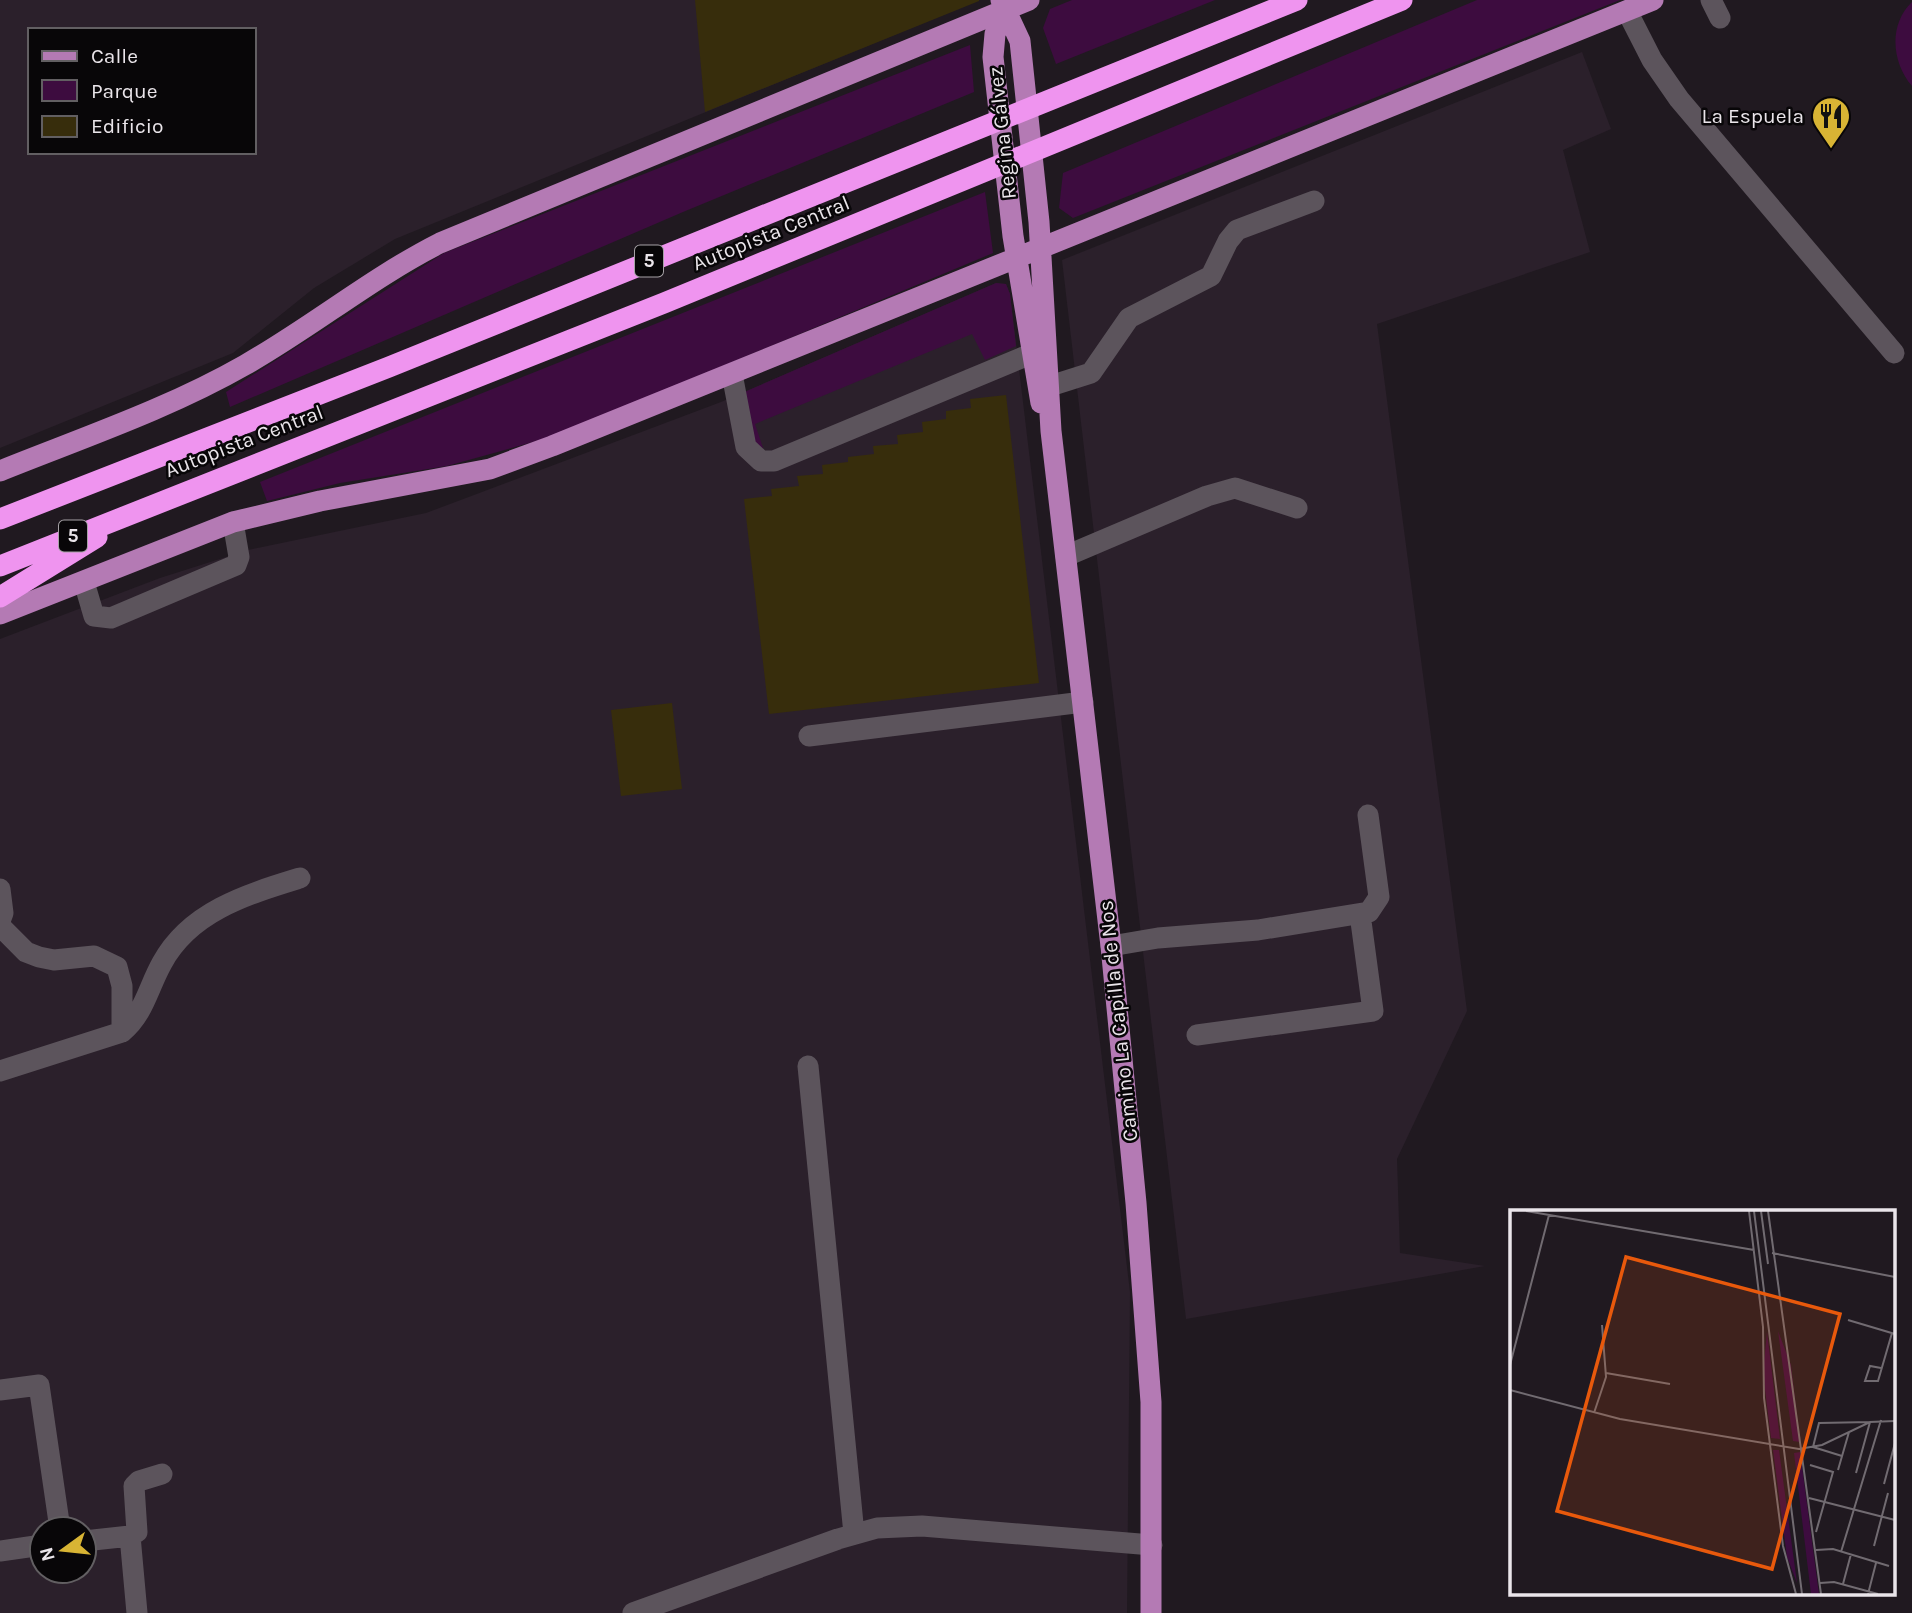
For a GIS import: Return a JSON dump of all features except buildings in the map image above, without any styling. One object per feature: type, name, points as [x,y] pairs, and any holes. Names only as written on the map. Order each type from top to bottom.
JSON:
[{"type":"highway","name":"Autopista Central","points":[[0,519],[402,361],[1297,0]]},
{"type":"highway","name":"Autopista Central","points":[[0,566],[664,303],[1402,0]]},
{"type":"highway","points":[[0,597],[146,506]]},
{"type":"main road","points":[[0,471],[214,382],[273,349],[386,272],[440,243],[1003,5],[1029,0]]},
{"type":"main road","points":[[0,614],[233,523],[320,501],[490,469],[732,374],[1653,0]]},
{"type":"main road","name":"Regina Gálvez","points":[[1003,5],[1020,41],[1040,248]]},
{"type":"main road","name":"Regina Gálvez","points":[[1003,5],[995,34],[993,57],[1016,258]]},
{"type":"main road","name":"Camino La Capilla de Nos","points":[[1040,248],[1051,431],[1111,946],[1149,1349],[1151,1613]]},
{"type":"main road","name":"Camino La Capilla de Nos","points":[[1016,258],[1037,388],[1051,431]]},
{"type":"street","points":[[1627,11],[1652,60],[1679,99],[1894,353]]},
{"type":"street","points":[[1050,386],[1091,373],[1129,317],[1211,276],[1237,230],[1314,201]]},
{"type":"street","points":[[732,374],[746,447],[757,458],[767,462],[1031,354]]},
{"type":"street","points":[[1066,556],[1207,496],[1235,488],[1297,508]]},
{"type":"street","points":[[84,582],[94,615],[111,618],[236,565],[239,556],[233,523]]},
{"type":"street","points":[[809,736],[1083,702]]},
{"type":"street","points":[[1111,946],[1158,938],[1258,930],[1360,914],[1373,909],[1379,897],[1368,815]]},
{"type":"street","points":[[0,1071],[122,1032],[137,1020],[162,962],[179,938],[234,898],[300,878]]},
{"type":"street","points":[[0,889],[3,913],[0,923],[26,952],[54,960],[94,956],[117,967],[122,986],[122,1032]]},
{"type":"street","points":[[1197,1035],[1373,1011],[1360,914]]},
{"type":"street","points":[[808,1066],[854,1534]]},
{"type":"street","points":[[0,1391],[39,1385],[58,1515]]},
{"type":"street","points":[[98,1539],[130,1536],[137,1532],[134,1486],[162,1474]]},
{"type":"street","points":[[633,1613],[877,1528],[922,1526],[1152,1545]]},
{"type":"street","points":[[130,1536],[137,1613]]},
{"type":"street","points":[[0,1551],[28,1547]]},
{"type":"shaded area","points":[[0,0],[975,2],[395,239],[314,288],[233,353],[0,448]]},
{"type":"shaded area","points":[[1582,52],[1611,129],[1563,150],[1590,252],[1377,324],[1467,1011],[1397,1159],[1400,1253],[1485,1266],[1186,1319],[1062,260]]},
{"type":"shaded area","points":[[996,283],[1006,284],[1010,294],[1130,1292],[1127,1613],[0,1613],[0,639],[160,578],[248,550],[426,513],[721,402]]},
{"type":"green space","points":[[1072,0],[1215,0],[1056,64],[1043,28],[1050,9]]},
{"type":"green space","points":[[1477,0],[1620,0],[1073,218],[1059,208],[1063,173]]},
{"type":"green space","points":[[1912,2],[1912,86],[1900,66],[1896,33],[1904,11]]},
{"type":"green space","points":[[970,45],[974,92],[683,212],[230,407],[226,392],[444,253]]},
{"type":"green space","points":[[985,192],[993,253],[558,435],[447,466],[340,483],[267,501],[260,482]]},
{"type":"green space","points":[[996,283],[1006,284],[1010,294],[1016,346],[985,360],[972,334],[755,424],[763,448],[755,449],[742,393]]},
{"type":"place","name":"La Espuela","points":[[1831,150]]}]
